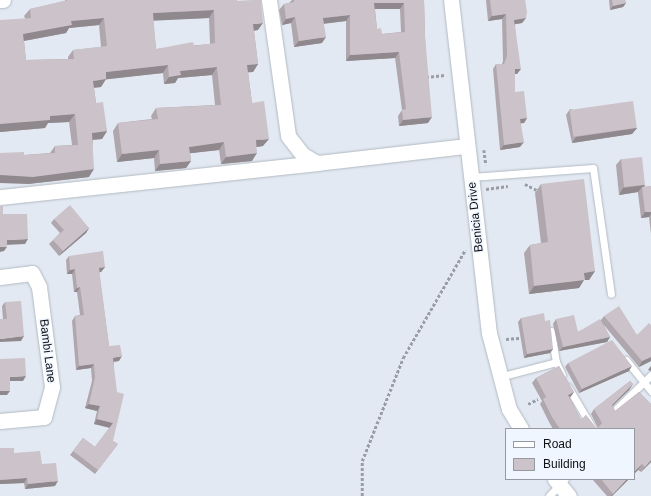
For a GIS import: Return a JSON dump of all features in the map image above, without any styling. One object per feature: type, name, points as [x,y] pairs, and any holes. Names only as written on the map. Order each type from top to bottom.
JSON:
[{"type":"street","points":[[269,0],[288,136],[304,155],[318,163]]},
{"type":"street","name":"Benicia Drive","points":[[450,0],[489,333],[509,409],[521,428]]},
{"type":"street","points":[[0,197],[466,146]]},
{"type":"street","name":"Bambi Lane","points":[[0,277],[32,273],[39,287],[52,387],[44,417],[0,421]]},
{"type":"street","points":[[560,481],[569,496]]},
{"type":"lane","points":[[471,177],[593,168],[611,294]]},
{"type":"lane","points":[[551,328],[556,362],[593,428]]},
{"type":"lane","points":[[619,351],[643,383],[651,391]]},
{"type":"lane","points":[[500,377],[556,362]]},
{"type":"lane","points":[[613,412],[651,375]]},
{"type":"lane","points":[[549,496],[560,481]]},
{"type":"path","points":[[426,77],[445,75]]},
{"type":"path","points":[[488,189],[525,184],[535,191],[542,190]]},
{"type":"path","points":[[362,496],[362,461],[403,358],[442,284],[459,262],[466,248],[465,241]]},
{"type":"path","points":[[506,338],[519,338]]},
{"type":"path","points":[[528,404],[538,399]]},
{"type":"building","points":[[68,0],[261,0],[263,23],[253,24],[258,64],[247,65],[252,103],[264,101],[269,139],[256,140],[257,153],[226,157],[224,142],[189,147],[191,161],[160,164],[159,150],[122,154],[118,123],[158,119],[156,108],[221,105],[217,67],[180,71],[181,75],[169,77],[168,65],[106,72],[106,79],[93,81],[96,103],[103,102],[107,131],[92,133],[94,169],[33,177],[0,175],[0,153],[24,152],[24,155],[55,153],[55,146],[78,145],[75,114],[50,116],[50,120],[0,124],[0,20],[31,18],[30,9]],"holes":[[[214,10],[215,43],[194,46],[193,42],[156,49],[153,13]],[[104,18],[107,46],[73,50],[74,59],[26,60],[23,34],[72,25],[71,21]]]},
{"type":"building","points":[[294,0],[424,0],[425,36],[432,117],[403,120],[402,110],[406,109],[399,52],[350,55],[350,15],[323,18],[326,37],[299,41],[295,17],[286,19],[284,4],[294,2]],"holes":[[[374,3],[404,3],[405,32],[382,34],[381,28],[377,29]]]},
{"type":"building","points":[[490,0],[525,0],[527,12],[526,18],[514,20],[521,69],[515,69],[515,92],[524,91],[527,118],[520,119],[524,142],[504,145],[496,64],[504,64],[507,56],[506,14],[492,16]]},
{"type":"building","points":[[612,0],[625,0],[626,3],[613,6]]},
{"type":"building","points":[[633,101],[637,128],[573,137],[570,110]]},
{"type":"building","points":[[642,157],[645,185],[624,187],[621,159]]},
{"type":"building","points":[[584,179],[595,271],[584,273],[585,280],[534,286],[530,245],[548,242],[541,184]]},
{"type":"building","points":[[651,186],[651,212],[645,212],[642,187]]},
{"type":"building","points":[[70,205],[89,228],[63,251],[53,240],[64,230],[54,219]]},
{"type":"building","points":[[0,206],[3,206],[3,214],[27,214],[28,239],[7,240],[7,247],[0,247]]},
{"type":"building","points":[[103,251],[105,267],[99,268],[109,346],[120,345],[122,356],[113,358],[117,392],[124,394],[113,441],[118,444],[98,470],[73,451],[83,438],[95,447],[113,423],[97,419],[100,406],[89,404],[95,377],[94,364],[79,366],[75,316],[84,315],[80,287],[77,288],[75,269],[70,270],[69,256]]},
{"type":"building","points":[[21,301],[24,336],[0,339],[0,319],[7,319],[5,302]]},
{"type":"building","points":[[619,306],[637,335],[649,323],[651,325],[651,357],[642,361],[604,316]]},
{"type":"building","points":[[544,313],[545,321],[550,320],[553,349],[527,354],[521,318]]},
{"type":"building","points":[[574,315],[578,332],[600,319],[610,337],[563,347],[556,319]]},
{"type":"building","points":[[612,340],[632,366],[582,389],[568,363]]},
{"type":"building","points":[[25,358],[26,376],[10,377],[10,391],[0,391],[0,359]]},
{"type":"building","points":[[559,366],[574,392],[568,395],[581,420],[586,415],[596,428],[559,428],[543,399],[546,397],[536,378]]},
{"type":"building","points":[[630,381],[633,384],[612,405],[615,411],[639,392],[651,404],[651,460],[645,467],[642,464],[635,471],[635,428],[598,428],[602,423],[594,409]]},
{"type":"building","points":[[0,448],[14,448],[14,453],[40,451],[42,464],[56,463],[58,481],[28,484],[27,478],[0,480]]},
{"type":"building","points":[[602,480],[626,480],[613,494]]}]
